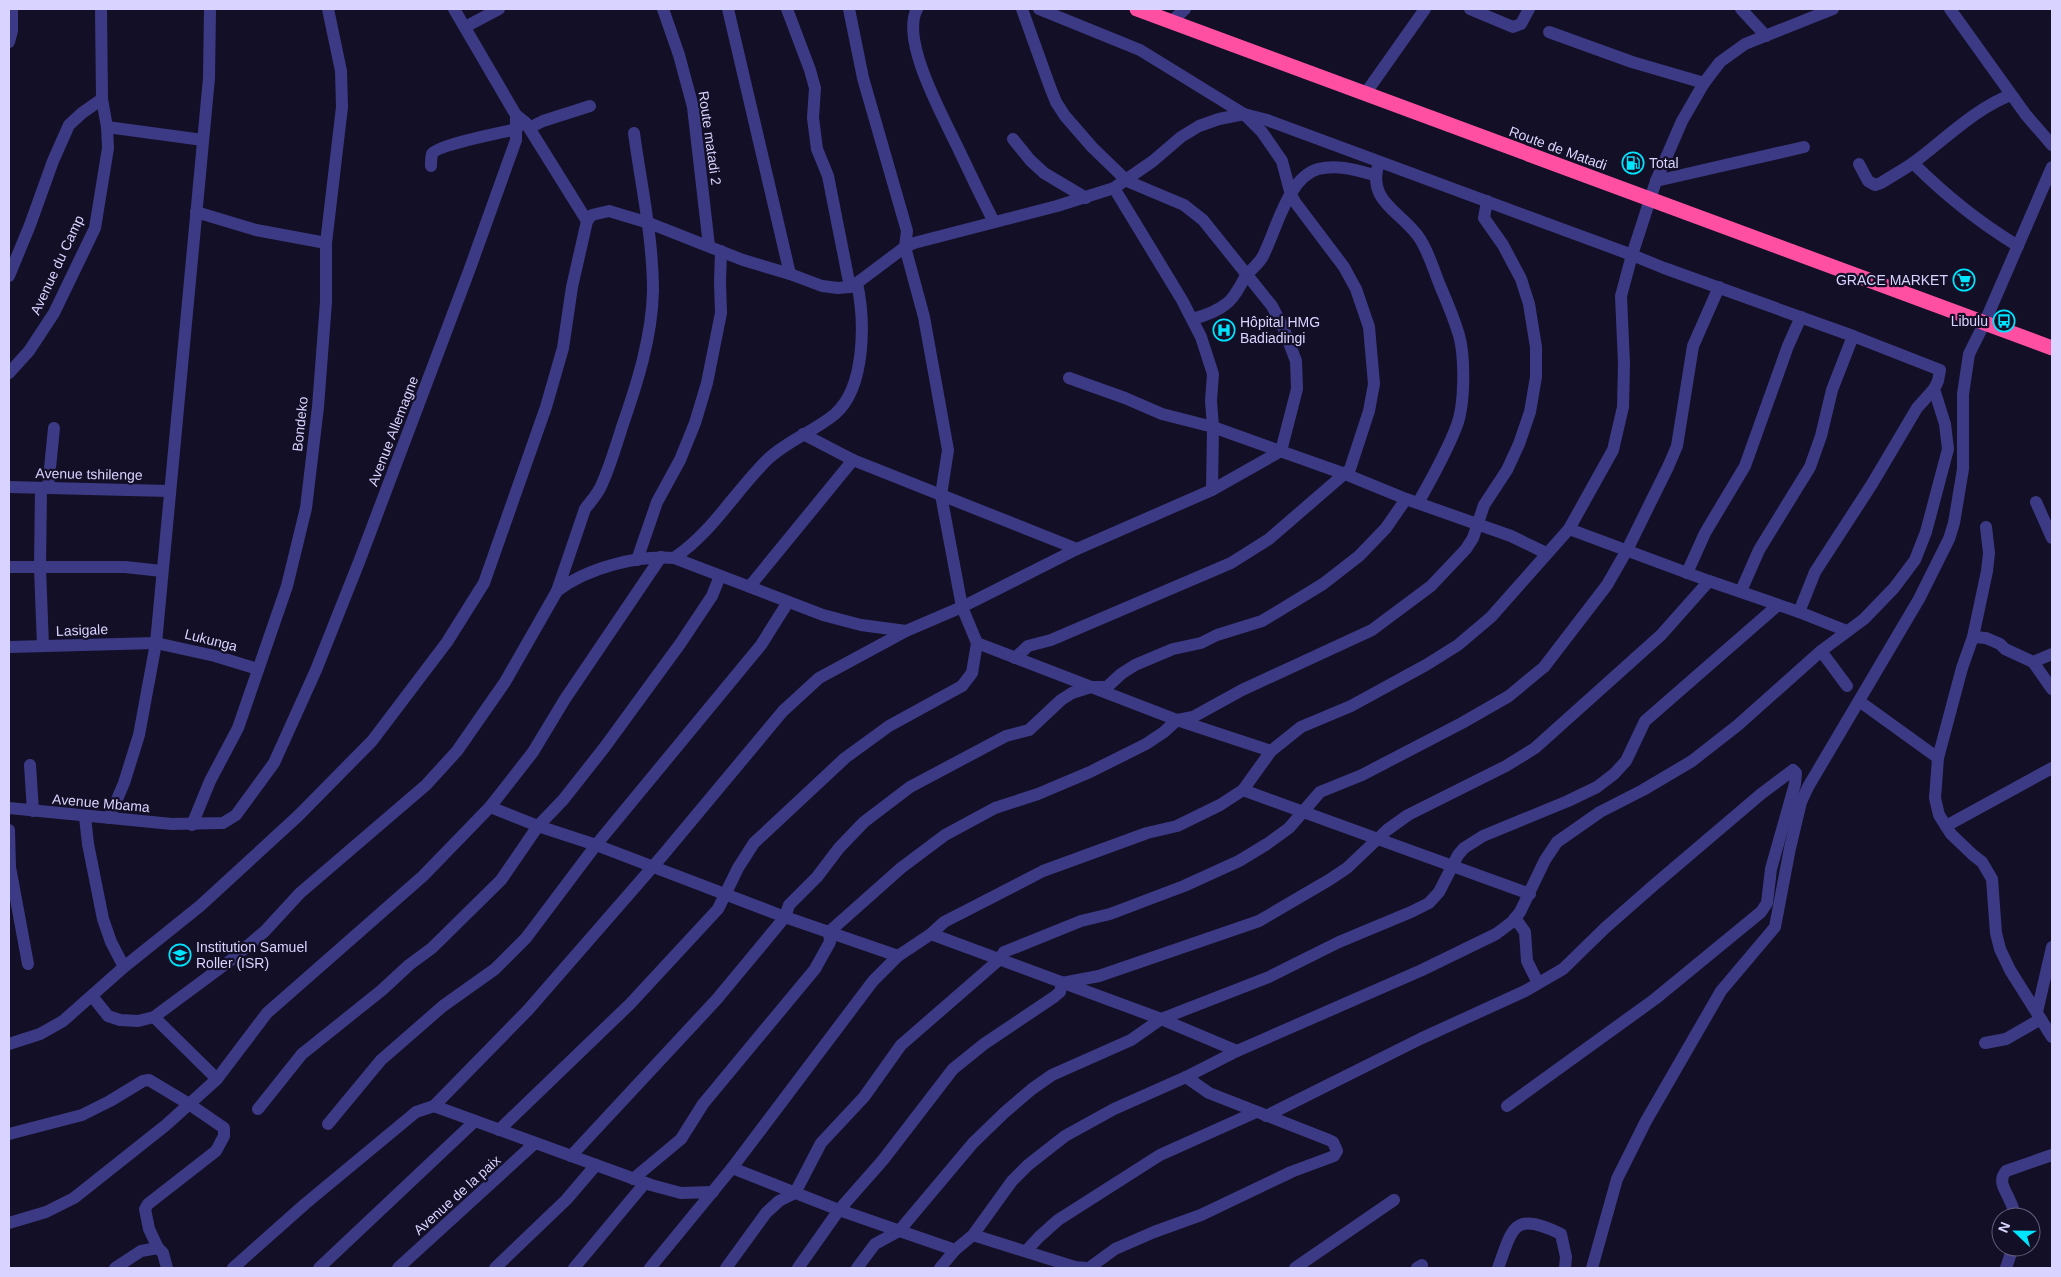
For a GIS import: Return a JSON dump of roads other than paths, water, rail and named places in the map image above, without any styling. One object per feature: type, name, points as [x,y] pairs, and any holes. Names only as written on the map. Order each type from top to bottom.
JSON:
[{"type":"highway","name":"Route de Matadi","points":[[1137,9],[2052,348]]},
{"type":"street","points":[[9,42],[12,30],[12,9]]},
{"type":"street","name":"Avenue du Camp","points":[[9,373],[29,351],[54,313],[95,228],[108,148],[107,127],[102,100],[101,9]]},
{"type":"street","points":[[109,818],[124,783],[139,735],[156,643],[209,78],[210,9]]},
{"type":"street","name":"Bondeko","points":[[192,825],[210,781],[238,728],[287,586],[306,508],[318,408],[326,302],[326,243],[342,107],[341,71],[328,9]]},
{"type":"street","name":"Avenue Allemagne","points":[[192,825],[223,823],[236,815],[274,763],[316,670],[359,562],[470,271],[516,140],[523,128],[454,9]]},
{"type":"street","points":[[465,27],[499,9]]},
{"type":"street","name":"Route matadi 2","points":[[663,9],[679,56],[693,108],[709,246]]},
{"type":"street","points":[[728,9],[790,274]]},
{"type":"street","points":[[674,558],[705,534],[769,458],[836,413],[849,394],[858,374],[861,352],[861,302],[853,285],[828,176],[817,148],[813,118],[815,88],[813,79],[787,9]]},
{"type":"street","points":[[499,1130],[630,1004],[718,909],[738,868],[754,843],[844,758],[889,726],[962,686],[972,673],[977,643],[962,607],[941,495],[948,450],[924,317],[905,247],[907,231],[863,78],[849,9]]},
{"type":"street","points":[[917,9],[913,21],[916,47],[933,99],[994,222]]},
{"type":"street","points":[[233,1268],[305,1204],[416,1112],[434,1106],[528,1010],[652,867],[783,711],[819,678],[906,631],[962,607],[1077,549],[1212,490],[1281,451],[1297,389],[1296,361],[1283,326],[1272,306],[1204,220],[1184,205],[1127,181],[1092,147],[1056,102],[1022,9]]},
{"type":"street","points":[[1015,658],[1028,646],[1051,640],[1232,563],[1269,539],[1350,469],[1370,411],[1374,384],[1369,327],[1356,289],[1344,267],[1291,195],[1282,160],[1262,132],[1244,114],[1140,50],[1039,9]]},
{"type":"street","points":[[1172,22],[1185,9]]},
{"type":"street","points":[[1365,94],[1425,9]]},
{"type":"street","points":[[1470,9],[1513,27],[1521,24],[1529,9]]},
{"type":"street","points":[[1742,9],[1766,36]]},
{"type":"street","points":[[650,1268],[732,1168],[873,981],[898,956],[931,934],[944,922],[1043,871],[1147,834],[1177,826],[1220,805],[1243,790],[1271,751],[1301,727],[1351,706],[1426,665],[1458,645],[1491,617],[1569,529],[1613,450],[1623,407],[1624,364],[1621,296],[1656,181],[1682,121],[1704,83],[1720,62],[1733,51],[1745,44],[1833,9]]},
{"type":"street","points":[[1950,9],[2012,95],[2052,145]]},
{"type":"street","points":[[1549,32],[1632,62],[1704,83]]},
{"type":"street","points":[[1859,164],[1868,181],[1875,185],[1881,183],[1913,163],[1956,129],[2000,99],[2012,95]]},
{"type":"street","points":[[9,276],[11,260],[30,225],[53,161],[69,125],[82,113],[102,100]]},
{"type":"street","points":[[431,166],[431,157],[436,151],[463,141],[523,128],[590,106]]},
{"type":"street","points":[[9,1044],[40,1034],[63,1022],[124,967],[200,906],[298,816],[372,742],[448,642],[484,582],[546,407],[563,348],[572,287],[587,221],[592,215],[609,211],[649,223],[743,260],[822,286],[853,285],[905,247],[914,243],[1086,198],[1114,188],[1127,181],[1181,137],[1199,126],[1219,119],[1244,114],[1267,120],[1664,268],[1853,336],[1940,370],[1934,389],[1917,408],[1872,484],[1815,572],[1799,612]]},
{"type":"street","points":[[107,127],[203,140]]},
{"type":"street","points":[[523,128],[587,221]]},
{"type":"street","points":[[92,996],[108,1016],[120,1020],[138,1021],[154,1017],[231,960],[265,930],[300,893],[426,785],[457,751],[504,682],[557,591],[585,510],[602,485],[640,370],[652,311],[652,266],[649,223],[634,133]]},
{"type":"street","points":[[1013,139],[1030,160],[1044,173],[1086,198]]},
{"type":"street","points":[[1656,181],[1804,147]]},
{"type":"street","points":[[571,1156],[717,999],[785,917],[789,905],[817,877],[864,822],[910,788],[1006,736],[1029,730],[1061,700],[1072,693],[1091,687],[1107,687],[1121,674],[1173,649],[1201,643],[1231,630],[1248,627],[1262,621],[1323,584],[1359,556],[1412,501],[1449,445],[1462,410],[1464,383],[1460,337],[1451,310],[1418,236],[1382,199],[1376,188],[1374,175],[1379,162]]},
{"type":"street","points":[[1913,163],[1929,179],[1976,218],[2018,246]]},
{"type":"street","points":[[1192,319],[1210,314],[1228,304],[1246,275],[1262,257],[1291,195],[1305,175],[1318,169],[1337,167],[1374,175]]},
{"type":"street","points":[[1592,1268],[1617,1179],[1646,1121],[1721,991],[1775,927],[1802,802],[1808,787],[1937,566],[1954,523],[1963,469],[1963,394],[1969,354],[1984,324],[2052,167]]},
{"type":"street","points":[[1114,188],[1201,337],[1213,374],[1211,401],[1213,427],[1212,490]]},
{"type":"street","points":[[574,1268],[639,1181],[681,1139],[703,1104],[815,969],[830,942],[830,932],[901,868],[945,835],[995,808],[1038,794],[1098,768],[1146,744],[1164,732],[1177,720],[1193,717],[1242,690],[1372,630],[1431,586],[1466,549],[1478,525],[1484,505],[1507,470],[1519,444],[1530,412],[1536,377],[1536,346],[1529,304],[1520,279],[1503,245],[1484,218],[1487,201]]},
{"type":"street","points":[[196,212],[256,230],[326,243]]},
{"type":"street","points":[[637,560],[657,502],[680,460],[692,430],[707,384],[721,313],[721,251]]},
{"type":"street","points":[[726,1268],[766,1213],[779,1201],[795,1193],[821,1144],[864,1097],[901,1045],[1000,959],[1004,952],[1081,921],[1110,914],[1184,886],[1239,861],[1289,828],[1320,792],[1394,758],[1509,696],[1544,667],[1607,584],[1627,550],[1677,446],[1693,346],[1720,287]]},
{"type":"street","points":[[1687,573],[1705,532],[1745,466],[1800,318]]},
{"type":"street","points":[[1741,591],[1759,550],[1810,467],[1821,436],[1832,390],[1853,336]]},
{"type":"street","points":[[1069,378],[1126,398],[1162,414],[1213,427],[1345,474],[1412,501],[1511,536],[1546,553]]},
{"type":"street","points":[[940,1268],[955,1250],[973,1235],[1012,1181],[1028,1165],[1065,1136],[1114,1109],[1186,1077],[1237,1051],[1422,970],[1496,934],[1515,918],[1530,894],[1545,860],[1557,842],[1600,812],[1692,761],[1738,725],[1821,651],[1864,618],[1894,588],[1915,560],[1926,532],[1948,449],[1945,424],[1934,389]]},
{"type":"street","points":[[43,646],[40,568],[45,488],[54,428]]},
{"type":"street","points":[[803,434],[853,460],[1077,549]]},
{"type":"street","points":[[750,586],[853,460]]},
{"type":"street","name":"Avenue tshilenge","points":[[9,487],[169,491]]},
{"type":"street","points":[[2036,502],[2052,538]]},
{"type":"street","points":[[1986,527],[1989,553],[1987,571],[1973,637],[1962,668],[1938,758],[1936,798],[1939,815],[1951,834],[1982,862],[1992,879],[1996,933],[2000,949],[2010,970],[2052,1037]]},
{"type":"street","points":[[1569,529],[1709,581],[1778,604],[1847,631]]},
{"type":"street","points":[[557,591],[570,581],[589,572],[637,560],[661,557],[674,558],[788,602],[861,625],[906,631]]},
{"type":"street","points":[[9,1223],[46,1212],[74,1198],[166,1125],[217,1079],[267,1013],[423,876],[490,807],[533,752],[565,699],[661,557]]},
{"type":"street","points":[[9,567],[126,567],[162,570]]},
{"type":"street","points":[[258,1109],[302,1054],[432,948],[501,880],[538,826],[563,800],[604,748],[701,613],[712,596],[720,576]]},
{"type":"street","points":[[1062,983],[1099,976],[1259,921],[1346,868],[1408,815],[1506,766],[1535,748],[1661,635],[1709,581]]},
{"type":"street","points":[[328,1124],[382,1060],[443,1006],[495,969],[507,956],[554,902],[596,845],[761,645],[788,602]]},
{"type":"street","points":[[857,1268],[875,1244],[899,1231],[973,1143],[1032,1088],[1052,1075],[1131,1040],[1161,1019],[1269,977],[1339,942],[1429,903],[1439,892],[1452,866],[1464,848],[1483,836],[1597,787],[1614,774],[1626,761],[1646,721],[1778,604]]},
{"type":"street","points":[[1973,637],[1986,638],[2033,662],[2052,689]]},
{"type":"street","name":"Lukunga","points":[[156,643],[216,656],[258,669]]},
{"type":"street","name":"Lasigale","points":[[9,646],[156,643]]},
{"type":"street","points":[[977,643],[1177,720],[1271,751]]},
{"type":"street","points":[[1821,651],[1847,686]]},
{"type":"street","points":[[2033,662],[2052,654]]},
{"type":"street","points":[[1859,702],[1938,758]]},
{"type":"street","points":[[30,765],[33,811]]},
{"type":"street","points":[[1946,826],[2052,768]]},
{"type":"street","points":[[1026,1251],[1058,1220],[1160,1155],[1261,1114],[1538,983],[1563,969],[1612,922],[1761,794],[1793,770],[1796,773],[1795,784],[1771,869],[1767,903],[1761,912],[1655,1000],[1507,1106]]},
{"type":"street","points":[[1243,790],[1530,894]]},
{"type":"street","points":[[490,807],[785,917],[898,956]]},
{"type":"street","name":"Avenue Mbama","points":[[9,808],[85,817],[192,825]]},
{"type":"street","points":[[85,817],[88,844],[103,919],[111,942],[124,967]]},
{"type":"street","points":[[9,830],[10,867],[28,964]]},
{"type":"street","points":[[1515,918],[1525,932],[1527,961],[1538,983]]},
{"type":"street","points":[[931,934],[1161,1019],[1237,1051]]},
{"type":"street","points":[[1985,1043],[2006,1038],[2039,1016],[2052,947]]},
{"type":"street","points":[[798,1268],[839,1210],[883,1160],[952,1069],[984,1044],[1054,997],[1060,992],[1062,983]]},
{"type":"street","points":[[154,1017],[217,1079]]},
{"type":"street","points":[[973,1235],[1026,1251],[1048,1264],[1088,1268],[1115,1249],[1201,1215],[1291,1172],[1334,1156],[1337,1151],[1336,1145],[1329,1140],[1209,1093],[1186,1077]]},
{"type":"street","points":[[9,1134],[82,1115],[143,1081],[149,1080],[224,1128],[224,1136],[216,1151],[148,1204],[145,1209],[149,1229],[158,1248],[163,1253],[167,1268]]},
{"type":"street","points":[[434,1106],[639,1181],[681,1193],[713,1192]]},
{"type":"street","points":[[319,1268],[475,1121]]},
{"type":"street","name":"Avenue de la paix","points":[[398,1268],[536,1143]]},
{"type":"street","points":[[2012,1207],[2002,1184],[2002,1176],[2006,1171],[2052,1155]]},
{"type":"street","points":[[496,1268],[566,1200],[596,1165]]},
{"type":"street","points":[[732,1168],[839,1210],[955,1250]]},
{"type":"street","points":[[1301,1267],[1324,1247],[1394,1200]]},
{"type":"street","points":[[1498,1268],[1512,1230],[1522,1223],[1545,1226],[1561,1234],[1566,1257],[1564,1268]]},
{"type":"street","points":[[115,1268],[141,1251],[158,1248]]},
{"type":"place","name":"Total","points":[[1633,163]]},
{"type":"place","name":"GRACE MARKET","points":[[1964,280]]},
{"type":"place","name":"Libulu","points":[[2004,321]]},
{"type":"place","name":"Hôpital HMG Badiadingi","points":[[1224,330]]},
{"type":"place","name":"Institution Samuel Roller (ISR)","points":[[180,955]]}]
